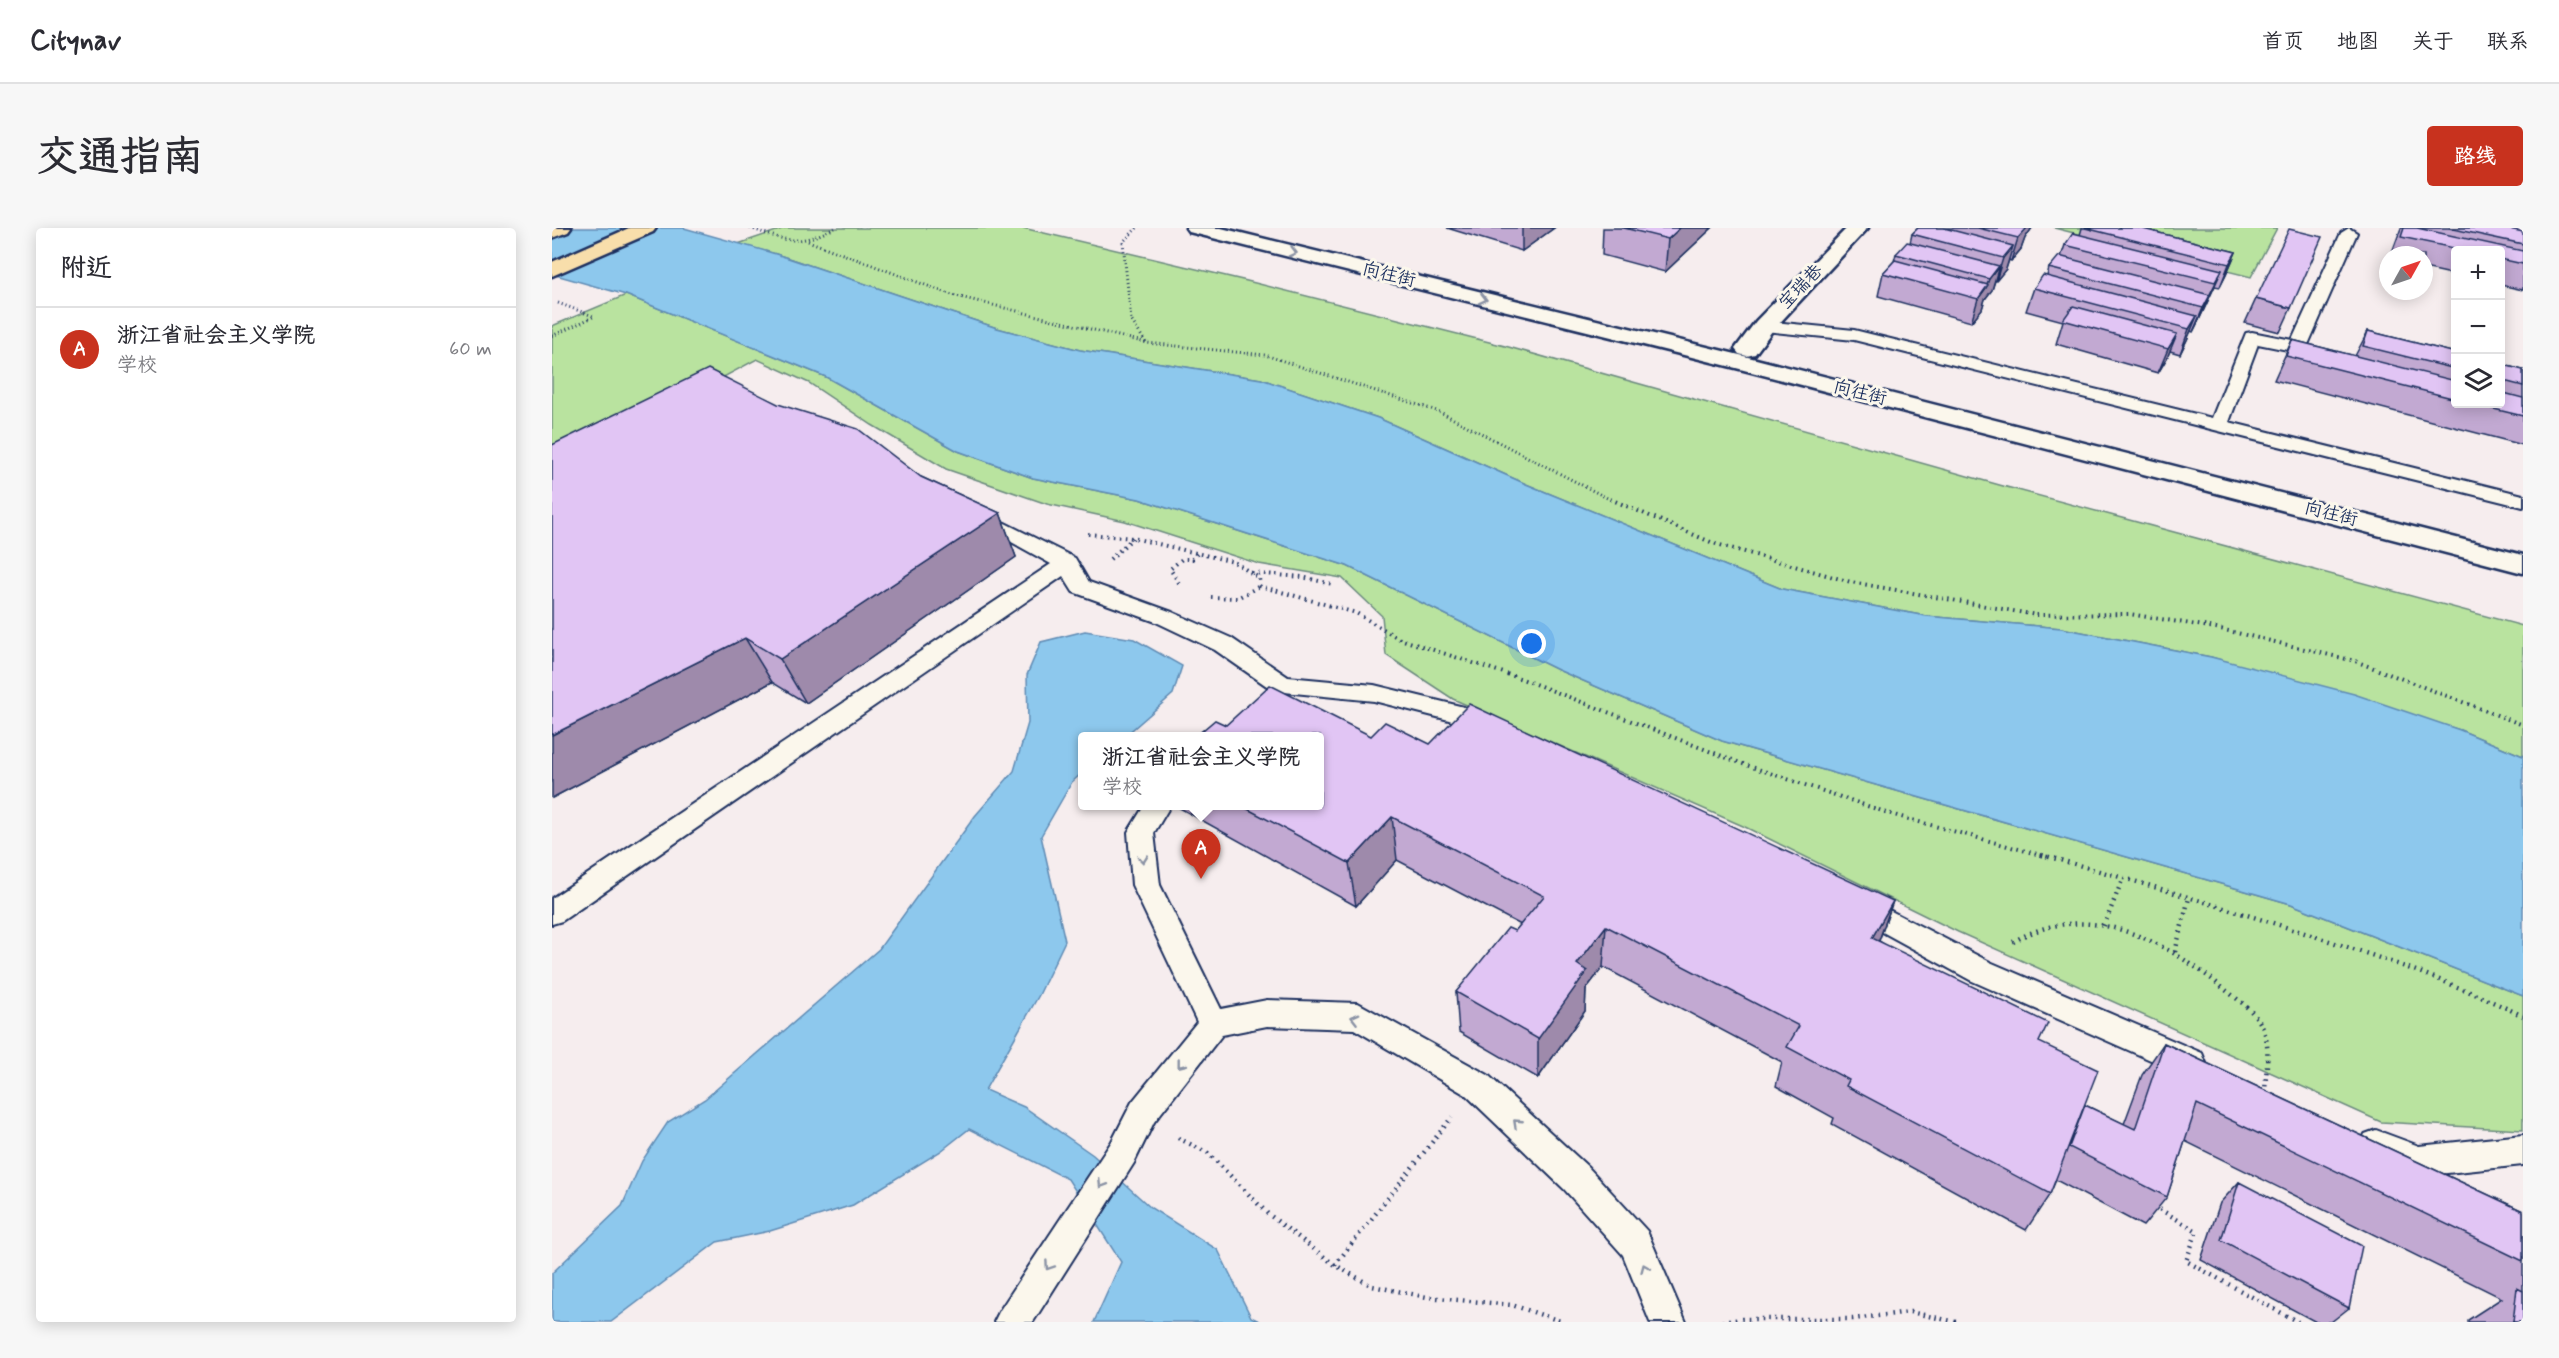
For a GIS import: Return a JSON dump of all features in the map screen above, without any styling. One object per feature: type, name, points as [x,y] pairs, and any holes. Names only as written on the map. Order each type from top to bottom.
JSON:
[{"type":"main road","points":[[552,232],[561,228]]},
{"type":"main road","points":[[552,270],[646,228]]},
{"type":"street","name":"向往街","points":[[1196,228],[1744,363],[2523,564]]},
{"type":"street","name":"向往街","points":[[1276,228],[2523,548]]},
{"type":"street","name":"宝瑞巷","points":[[1747,349],[1764,326],[1858,228]]},
{"type":"lane","points":[[2218,426],[2252,336],[2298,347],[2349,233]]},
{"type":"lane","points":[[1764,326],[1854,336],[2523,501]]},
{"type":"lane","points":[[953,502],[1067,563],[1081,587],[1164,617],[1223,644],[1274,692],[1374,693],[1455,713],[1509,734]]},
{"type":"lane","points":[[552,913],[1067,563]]},
{"type":"lane","points":[[1155,810],[1141,832],[1146,885],[1213,1024]]},
{"type":"lane","points":[[1835,892],[1980,971],[2265,1095]]},
{"type":"lane","points":[[1012,1322],[1123,1152],[1143,1112],[1213,1024],[1267,1013],[1358,1016],[1477,1085],[1576,1178],[1635,1243],[1668,1322]]},
{"type":"lane","points":[[2355,1137],[2420,1161],[2523,1150]]},
{"type":"path","points":[[750,228],[791,243],[808,241],[835,228]]},
{"type":"path","points":[[1137,228],[1123,242],[1131,320],[1147,343]]},
{"type":"path","points":[[808,241],[952,295],[1147,343],[1265,355],[1440,412],[1591,491],[1713,543],[1851,582],[2036,615],[2129,614],[2216,628],[2355,661],[2523,726]]},
{"type":"path","points":[[552,300],[594,317],[552,336]]},
{"type":"path","points":[[1086,534],[1133,538],[1234,562],[1259,578],[1260,586]]},
{"type":"path","points":[[1118,551],[1133,538]]},
{"type":"path","points":[[1181,585],[1170,569],[1182,559],[1192,559],[1198,553]]},
{"type":"path","points":[[1251,573],[1302,577],[1332,584]]},
{"type":"path","points":[[1210,597],[1237,598],[1260,586],[1356,613],[1400,639],[1522,679],[1743,764],[1894,815],[2152,885],[2338,944],[2474,992],[2523,1016]]},
{"type":"path","points":[[2104,926],[2123,878]]},
{"type":"path","points":[[2175,952],[2189,898]]},
{"type":"path","points":[[1980,971],[2025,933],[2049,926],[2073,924],[2104,926],[2133,934],[2175,952],[2247,1008],[2265,1032],[2265,1095]]},
{"type":"path","points":[[1335,1265],[1477,1085]]},
{"type":"path","points":[[1143,1112],[1173,1135],[1208,1153],[1268,1214],[1335,1265],[1372,1286],[1427,1297],[1512,1305],[1563,1322]]},
{"type":"path","points":[[2150,1204],[2197,1231],[2186,1262],[2298,1322]]},
{"type":"path","points":[[1722,1322],[1742,1319],[1853,1318],[1910,1312],[1956,1322]]},
{"type":"green space","points":[[785,228],[1023,228],[1505,346],[2003,486],[2523,626],[2523,756],[2460,730],[2211,657],[2061,628],[1926,616],[1782,589],[1526,484],[1378,418],[1261,379],[1080,350],[997,328],[776,254],[738,244]]},
{"type":"green space","points":[[2054,228],[2277,228],[2251,277]]},
{"type":"green space","points":[[626,295],[826,377],[958,451],[1033,478],[1139,499],[1347,566],[1558,670],[1722,741],[2291,904],[2523,996],[2523,1130],[2381,1122],[1958,932],[1743,826],[1453,699],[1386,655],[1382,616],[1342,578],[1259,564],[1125,521],[1047,504],[946,469],[872,425],[809,383],[757,359],[552,469],[552,326]]},
{"type":"water","points":[[552,228],[684,228],[776,254],[997,328],[1080,350],[1261,379],[1378,418],[1526,484],[1782,589],[1926,616],[2061,628],[2211,657],[2354,694],[2460,730],[2523,756],[2523,996],[2291,904],[1722,741],[1558,670],[1347,566],[1139,499],[1033,478],[958,451],[826,377],[626,295],[552,274]]},
{"type":"water","points":[[1085,631],[1134,639],[1182,666],[1173,694],[1130,732],[1078,732],[1078,777],[1072,782],[1041,836],[1065,941],[1039,995],[985,1090],[1024,1107],[1093,1155],[1151,1208],[1218,1250],[1251,1317],[1261,1322],[1094,1322],[1121,1262],[1068,1179],[969,1129],[941,1151],[853,1205],[770,1231],[717,1242],[611,1322],[552,1322],[552,1273],[622,1206],[642,1161],[668,1122],[705,1099],[879,949],[975,816],[1014,771],[1028,723],[1027,675],[1041,642]]},
{"type":"building","points":[[1624,228],[1680,228],[1668,239]]},
{"type":"building","points":[[1918,228],[1944,228],[2013,246],[2003,258],[1912,234]]},
{"type":"building","points":[[1978,228],[2027,228],[2018,238]]},
{"type":"building","points":[[2085,228],[2139,228],[2236,252],[2229,264]]},
{"type":"building","points":[[2404,228],[2417,228],[2500,246],[2451,247],[2401,237]]},
{"type":"building","points":[[2449,228],[2505,228],[2523,232],[2523,244]]},
{"type":"building","points":[[2289,229],[2322,237],[2291,308],[2256,299]]},
{"type":"building","points":[[2073,233],[2222,270],[2215,282],[2065,245]]},
{"type":"building","points":[[1907,242],[1999,266],[1989,279],[1896,254]]},
{"type":"building","points":[[2505,247],[2523,251],[2523,264],[2505,260]]},
{"type":"building","points":[[2059,256],[2210,295],[2203,308],[2049,268]]},
{"type":"building","points":[[1895,260],[1988,285],[1978,299],[1883,273]]},
{"type":"building","points":[[2043,275],[2197,316],[2189,329],[2034,288]]},
{"type":"building","points":[[2073,306],[2177,334],[2168,349],[2063,320]]},
{"type":"building","points":[[2368,331],[2451,352],[2451,368],[2363,346]]},
{"type":"building","points":[[2292,340],[2451,380],[2451,398],[2286,356]]},
{"type":"building","points":[[2505,365],[2523,370],[2523,386],[2505,381]]},
{"type":"building","points":[[708,369],[778,404],[858,429],[921,477],[1000,513],[780,659],[745,638],[552,735],[552,445]]},
{"type":"building","points":[[2505,393],[2523,398],[2523,416],[2490,408],[2505,408]]},
{"type":"building","points":[[1270,685],[1371,736],[1385,722],[1430,744],[1469,704],[1893,901],[1872,938],[2048,1023],[2039,1042],[2098,1070],[2050,1194],[1846,1086],[1849,1080],[1787,1047],[1799,1026],[1606,926],[1577,964],[1587,971],[1538,1039],[1456,992],[1508,928],[1515,931],[1544,896],[1392,817],[1349,863],[1250,810],[1324,810],[1324,732],[1201,732],[1215,720],[1226,725]]},
{"type":"building","points":[[2164,1043],[2523,1211],[2523,1261],[2197,1104],[2167,1197],[2069,1147],[2085,1105],[2135,1129]]},
{"type":"building","points":[[2239,1182],[2362,1246],[2349,1308],[2221,1240]]},
{"type":"building","points":[[2517,1288],[2523,1291],[2523,1322],[2513,1322]]},
{"type":"place","name":"浙江省社会主义学院","points":[[1201,879]]}]
